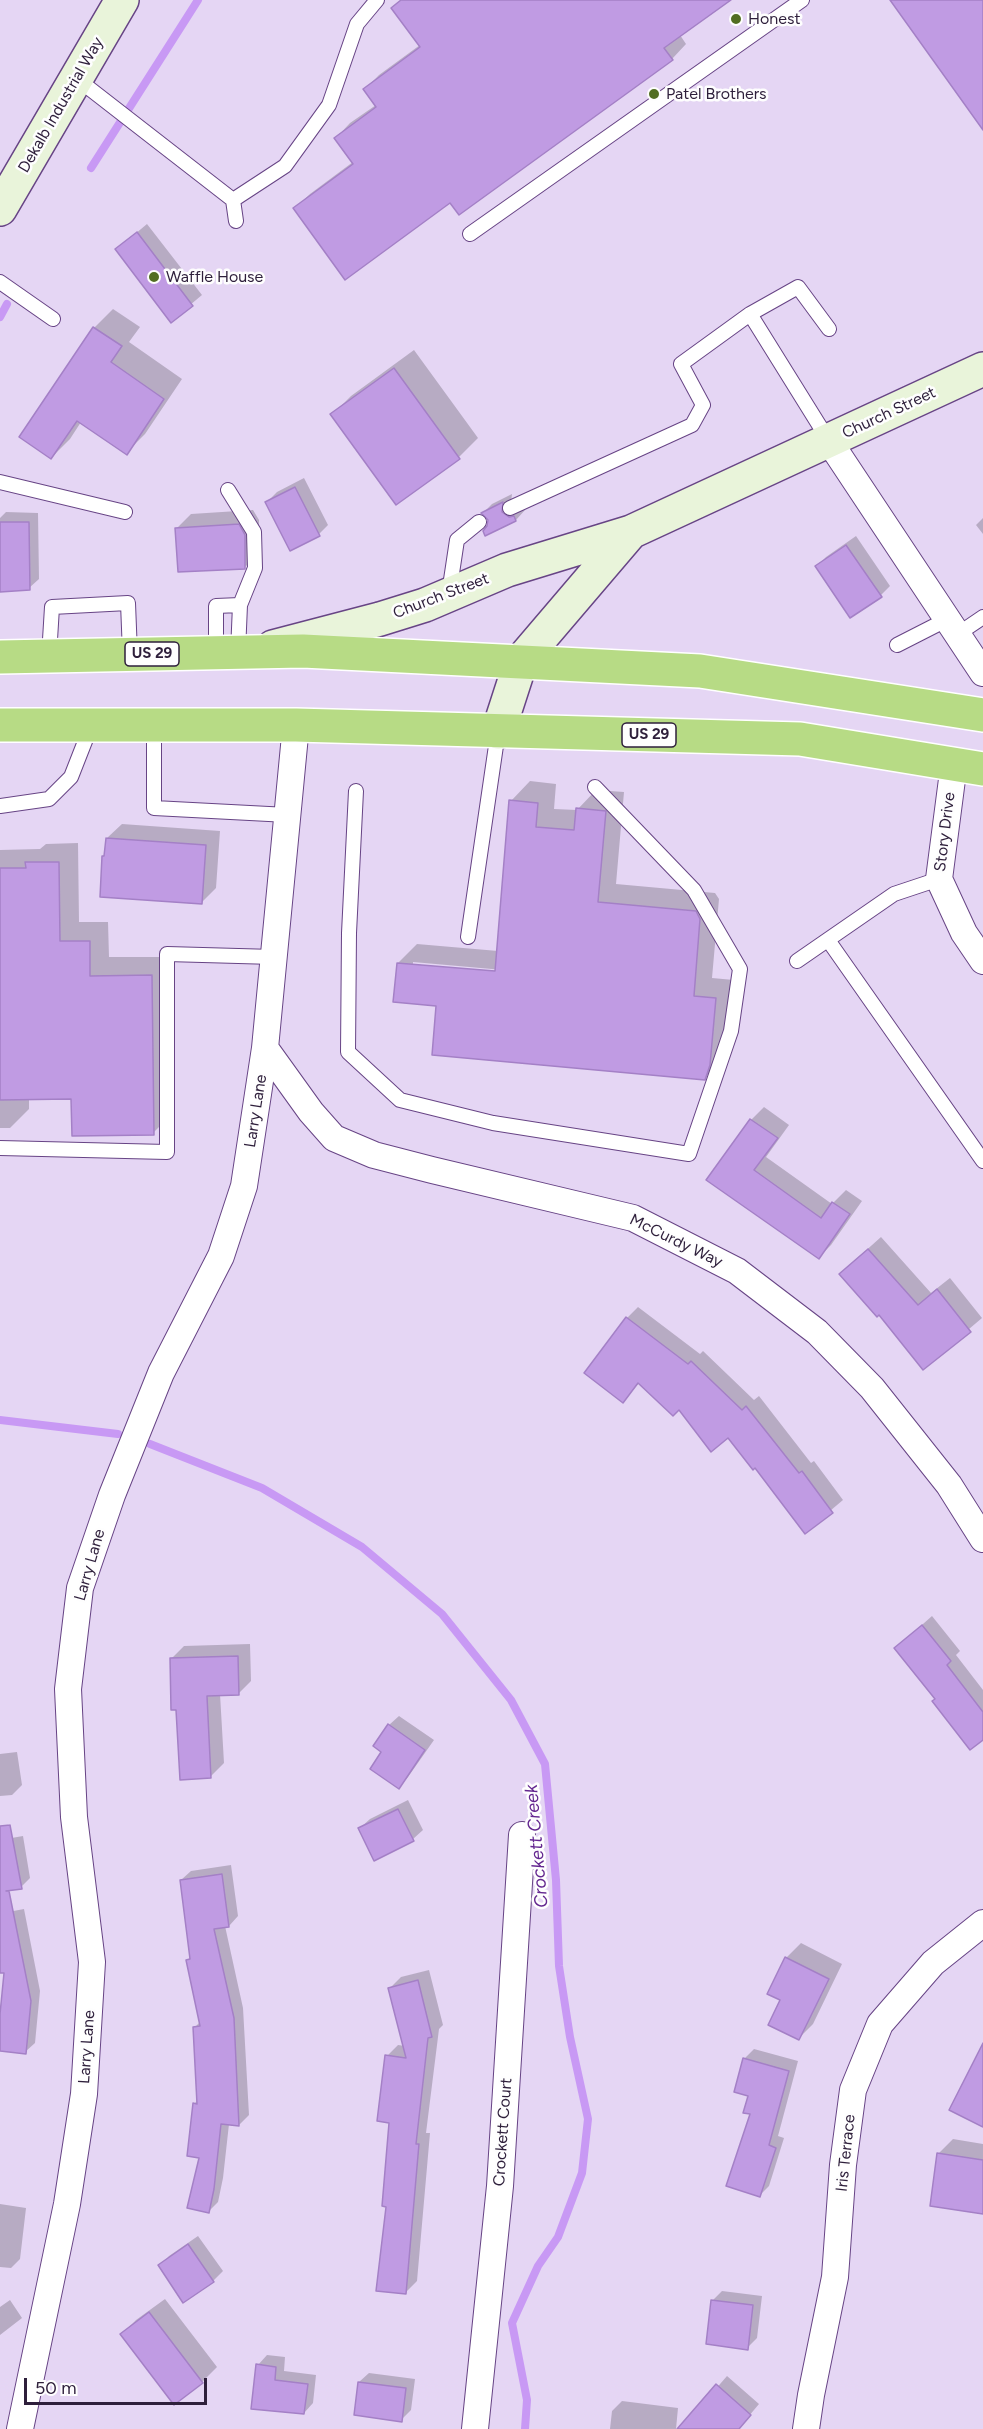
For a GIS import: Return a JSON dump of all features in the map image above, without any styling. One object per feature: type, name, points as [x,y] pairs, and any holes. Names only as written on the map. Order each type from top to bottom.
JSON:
[{"type":"highway","name":"US 29","points":[[0,657],[303,651],[700,671],[983,715]]},
{"type":"highway","name":"US 29","points":[[0,725],[296,725],[800,739],[968,766]]},
{"type":"main road","name":"Dekalb Industrial Way","points":[[0,209],[122,0]]},
{"type":"main road","name":"Church Street","points":[[234,653],[380,619],[448,596],[507,570],[631,532],[983,369]]},
{"type":"main road","name":"Church Street","points":[[498,732],[521,662],[631,532]]},
{"type":"street","points":[[829,441],[983,673]]},
{"type":"street","name":"Larry Lane","points":[[20,2429],[67,2204],[84,2094],[92,1962],[74,1817],[68,1689],[80,1588],[112,1495],[161,1373],[221,1256],[244,1186],[266,1048],[296,725]]},
{"type":"street","name":"Story Drive","points":[[968,766],[939,879],[964,933],[983,961]]},
{"type":"street","name":"McCurdy Way","points":[[266,1048],[311,1112],[334,1138],[374,1155],[633,1218],[736,1271],[817,1332],[872,1388],[949,1485],[983,1539]]},
{"type":"street","name":"Crockett Court","points":[[475,2429],[500,2186],[522,1835]]},
{"type":"street","name":"Iris Terrace","points":[[806,2429],[835,2277],[843,2165],[853,2090],[880,2024],[933,1963],[983,1923]]},
{"type":"lane","points":[[233,200],[285,166],[329,105],[357,24],[377,0]]},
{"type":"lane","points":[[470,234],[802,0]]},
{"type":"lane","points":[[75,78],[233,200],[236,221]]},
{"type":"lane","points":[[0,282],[52,319]]},
{"type":"lane","points":[[510,508],[692,425],[703,405],[681,364],[750,314],[798,287],[829,329]]},
{"type":"lane","points":[[750,314],[829,441]]},
{"type":"lane","points":[[0,482],[125,512]]},
{"type":"lane","points":[[228,490],[254,532],[255,568],[240,605],[234,653]]},
{"type":"lane","points":[[448,596],[457,540],[479,522]]},
{"type":"lane","points":[[49,656],[52,607],[128,603],[130,654]]},
{"type":"lane","points":[[234,653],[216,606],[240,605]]},
{"type":"lane","points":[[897,645],[983,617]]},
{"type":"lane","points":[[0,806],[49,799],[70,777],[92,724]]},
{"type":"lane","points":[[154,724],[154,808],[288,815]]},
{"type":"lane","points":[[468,937],[498,732]]},
{"type":"lane","points":[[356,791],[349,933],[348,1052],[400,1100],[493,1123],[689,1154],[731,1031],[740,969],[694,890],[595,787]]},
{"type":"lane","points":[[797,961],[894,894],[939,879]]},
{"type":"lane","points":[[828,940],[983,1161]]},
{"type":"lane","points":[[0,1148],[167,1152],[166,954],[274,957]]},
{"type":"building","points":[[401,0],[731,0],[664,48],[673,60],[459,215],[450,203],[345,280],[293,208],[353,164],[334,138],[376,107],[363,89],[420,47],[391,8]]},
{"type":"building","points":[[890,0],[983,0],[983,130]]},
{"type":"building","name":"Waffle House","points":[[137,232],[193,306],[171,323],[115,249]]},
{"type":"building","points":[[93,327],[122,346],[111,362],[164,399],[127,455],[77,421],[51,459],[19,437]]},
{"type":"building","points":[[394,368],[460,459],[396,505],[330,414]]},
{"type":"building","points":[[295,487],[320,536],[290,551],[265,502]]},
{"type":"building","points":[[503,502],[502,512],[509,517],[514,516],[516,521],[485,536],[483,531],[488,520],[481,513]]},
{"type":"building","points":[[0,522],[29,522],[30,590],[0,592]]},
{"type":"building","points":[[239,524],[245,535],[245,569],[178,572],[175,528]]},
{"type":"building","points":[[846,545],[882,597],[850,618],[815,566]]},
{"type":"building","points":[[509,800],[538,803],[536,827],[574,830],[576,808],[606,811],[598,902],[696,911],[700,919],[694,996],[716,998],[710,1065],[705,1080],[432,1055],[436,1006],[393,1002],[397,963],[495,971]]},
{"type":"building","points":[[106,838],[206,845],[202,904],[100,897],[102,856],[104,856]]},
{"type":"building","points":[[25,862],[59,862],[60,941],[90,941],[90,976],[152,975],[154,1135],[72,1136],[71,1099],[0,1100],[0,868],[26,868]]},
{"type":"building","points":[[750,1119],[778,1138],[754,1170],[821,1218],[832,1202],[850,1214],[819,1259],[706,1180]]},
{"type":"building","points":[[868,1249],[918,1305],[937,1289],[971,1332],[923,1370],[879,1315],[877,1317],[839,1274]]},
{"type":"building","points":[[626,1317],[688,1364],[691,1361],[742,1410],[746,1406],[799,1473],[802,1471],[833,1513],[805,1534],[755,1468],[753,1470],[728,1438],[711,1452],[679,1410],[673,1416],[638,1383],[623,1403],[584,1373]]},
{"type":"building","points":[[922,1625],[951,1661],[947,1665],[983,1712],[983,1740],[970,1750],[932,1701],[935,1699],[894,1648]]},
{"type":"building","points":[[238,1656],[239,1695],[207,1696],[211,1778],[180,1780],[176,1710],[171,1710],[170,1658]]},
{"type":"building","points":[[388,1724],[425,1750],[399,1789],[370,1769],[381,1752],[373,1746]]},
{"type":"building","points":[[398,1809],[414,1841],[374,1861],[358,1828]]},
{"type":"building","points":[[10,1825],[22,1889],[6,1891],[9,1891],[31,2001],[26,2054],[0,2051],[0,2014],[4,1973],[0,1973],[0,1826]]},
{"type":"building","points":[[222,1874],[229,1927],[214,1929],[234,2018],[239,2126],[221,2124],[209,2213],[187,2208],[199,2158],[187,2156],[193,2103],[197,2104],[193,2027],[200,2026],[186,1960],[190,1959],[180,1880]]},
{"type":"building","points":[[785,1957],[829,1979],[799,2040],[768,2025],[780,2000],[767,1994]]},
{"type":"building","points":[[418,1980],[432,2037],[428,2038],[416,2144],[419,2144],[406,2294],[376,2291],[386,2207],[382,2206],[389,2123],[377,2121],[385,2055],[406,2058],[388,1988]]},
{"type":"building","points":[[983,2043],[983,2127],[949,2110]]},
{"type":"building","points":[[743,2058],[789,2071],[769,2145],[776,2148],[760,2197],[726,2186],[750,2114],[743,2113],[748,2096],[734,2092]]},
{"type":"building","points":[[937,2153],[983,2160],[983,2214],[930,2206]]},
{"type":"building","points":[[188,2244],[214,2282],[183,2303],[158,2265]]},
{"type":"building","points":[[711,2300],[753,2305],[748,2350],[706,2344]]},
{"type":"building","points":[[149,2312],[203,2383],[174,2405],[120,2334]]},
{"type":"building","points":[[256,2364],[276,2367],[275,2380],[308,2384],[304,2414],[251,2409]]},
{"type":"building","points":[[358,2382],[406,2388],[402,2422],[354,2415]]},
{"type":"building","points":[[716,2384],[751,2415],[739,2429],[677,2429]]},
{"type":"waterway","points":[[91,168],[198,0]]},
{"type":"waterway","points":[[0,317],[7,304]]},
{"type":"waterway","points":[[0,1420],[118,1434]]},
{"type":"waterway","name":"Crockett Creek","points":[[150,1444],[262,1488],[362,1547],[442,1614],[511,1700],[545,1764],[556,1880],[559,1966],[570,2037],[588,2119],[582,2173],[558,2237],[538,2266],[512,2323],[527,2400],[525,2429]]},
{"type":"place","name":"Honest","points":[[736,19]]},
{"type":"place","name":"Patel Brothers","points":[[654,94]]},
{"type":"place","name":"Waffle House","points":[[154,277]]}]
